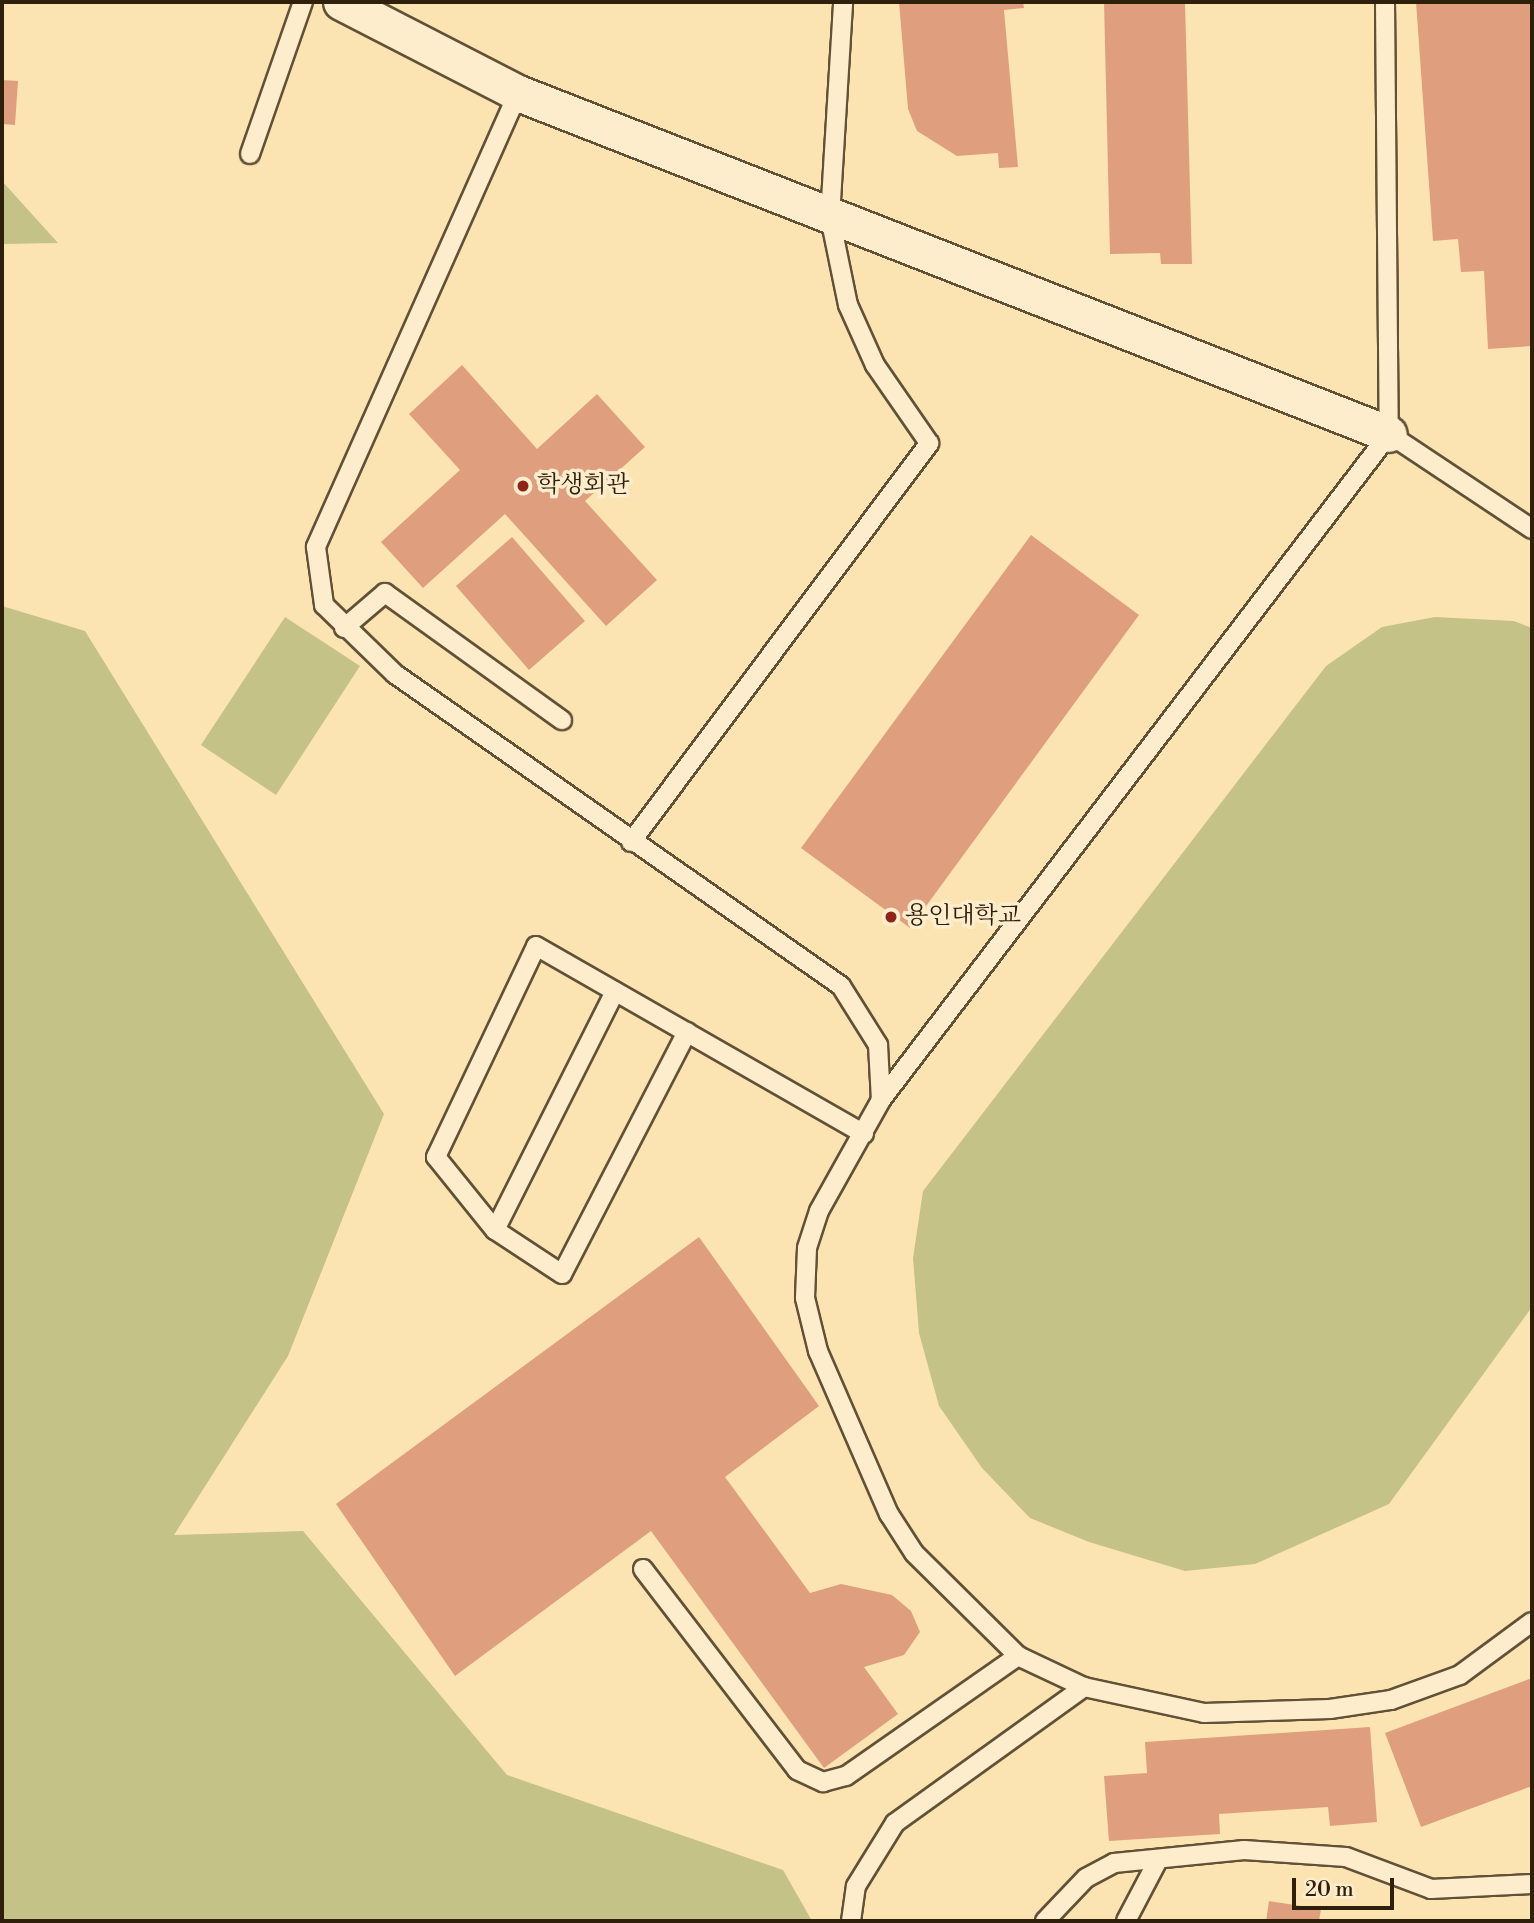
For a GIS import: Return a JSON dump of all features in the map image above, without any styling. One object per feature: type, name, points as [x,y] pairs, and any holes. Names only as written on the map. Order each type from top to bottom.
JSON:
[{"type":"street","points":[[341,2],[518,93],[1389,434]]},
{"type":"lane","points":[[250,154],[303,2]]},
{"type":"lane","points":[[631,842],[929,443],[875,365],[848,306],[830,216],[843,2]]},
{"type":"lane","points":[[1385,2],[1389,434],[881,1100],[819,1211],[807,1248],[805,1298],[818,1351],[888,1514],[914,1553],[1018,1656],[1084,1687],[1205,1713],[1330,1709],[1391,1700],[1460,1675],[1532,1622]]},
{"type":"lane","points":[[518,93],[316,547],[324,605],[344,628],[396,674],[631,842],[841,986],[878,1045],[881,1100]]},
{"type":"lane","points":[[1389,434],[1532,529]]},
{"type":"lane","points":[[344,628],[385,593],[562,720]]},
{"type":"lane","points":[[687,1032],[562,1274],[495,1230],[436,1157],[536,946],[615,990],[864,1134]]},
{"type":"lane","points":[[495,1230],[615,990]]},
{"type":"lane","points":[[643,1569],[797,1770],[823,1782],[846,1776],[1018,1656]]},
{"type":"lane","points":[[852,1921],[856,1886],[895,1823],[1084,1687]]},
{"type":"lane","points":[[1045,1921],[1086,1878],[1114,1863],[1244,1850],[1346,1857],[1431,1889],[1532,1884]]},
{"type":"lane","points":[[1126,1921],[1158,1860]]},
{"type":"shaded area","points":[[2,181],[58,243],[2,244]]},
{"type":"shaded area","points":[[2,606],[85,631],[384,1114],[288,1356],[174,1535],[303,1531],[507,1775],[783,1870],[812,1921],[2,1921]]},
{"type":"shaded area","points":[[285,617],[360,666],[276,795],[201,745]]},
{"type":"shaded area","points":[[1435,617],[1514,621],[1532,628],[1532,1307],[1389,1504],[1255,1564],[1185,1571],[1089,1542],[1030,1518],[982,1468],[939,1406],[919,1333],[913,1258],[923,1191],[1326,666],[1382,627]]},
{"type":"building","points":[[899,2],[1023,2],[1024,8],[1004,10],[1018,167],[999,168],[998,153],[957,156],[917,131],[908,109]]},
{"type":"building","points":[[1104,2],[1185,2],[1192,264],[1161,264],[1160,253],[1110,254]]},
{"type":"building","points":[[1416,2],[1532,2],[1532,346],[1488,349],[1484,271],[1461,272],[1458,239],[1433,241]]},
{"type":"building","points":[[2,80],[18,81],[15,125],[2,124]]},
{"type":"building","name":"학생회관","points":[[462,365],[537,449],[597,394],[645,447],[585,501],[657,580],[606,626],[505,514],[423,588],[381,542],[460,470],[409,414]]},
{"type":"building","points":[[1031,535],[1139,615],[910,928],[801,848]]},
{"type":"building","points":[[512,537],[585,621],[529,670],[456,586]]},
{"type":"building","points":[[699,1237],[819,1406],[725,1477],[810,1593],[841,1584],[892,1595],[911,1611],[920,1632],[904,1655],[864,1667],[898,1714],[824,1768],[651,1531],[455,1676],[336,1504]]},
{"type":"building","points":[[1532,1678],[1532,1786],[1421,1827],[1385,1733]]},
{"type":"building","points":[[1370,1727],[1377,1822],[1330,1826],[1328,1807],[1219,1814],[1220,1834],[1109,1841],[1104,1776],[1147,1773],[1145,1742]]},
{"type":"building","points":[[1269,1901],[1321,1909],[1319,1921],[1266,1921]]},
{"type":"place","name":"학생회관","points":[[523,486]]},
{"type":"place","name":"용인대학교","points":[[891,917]]}]
